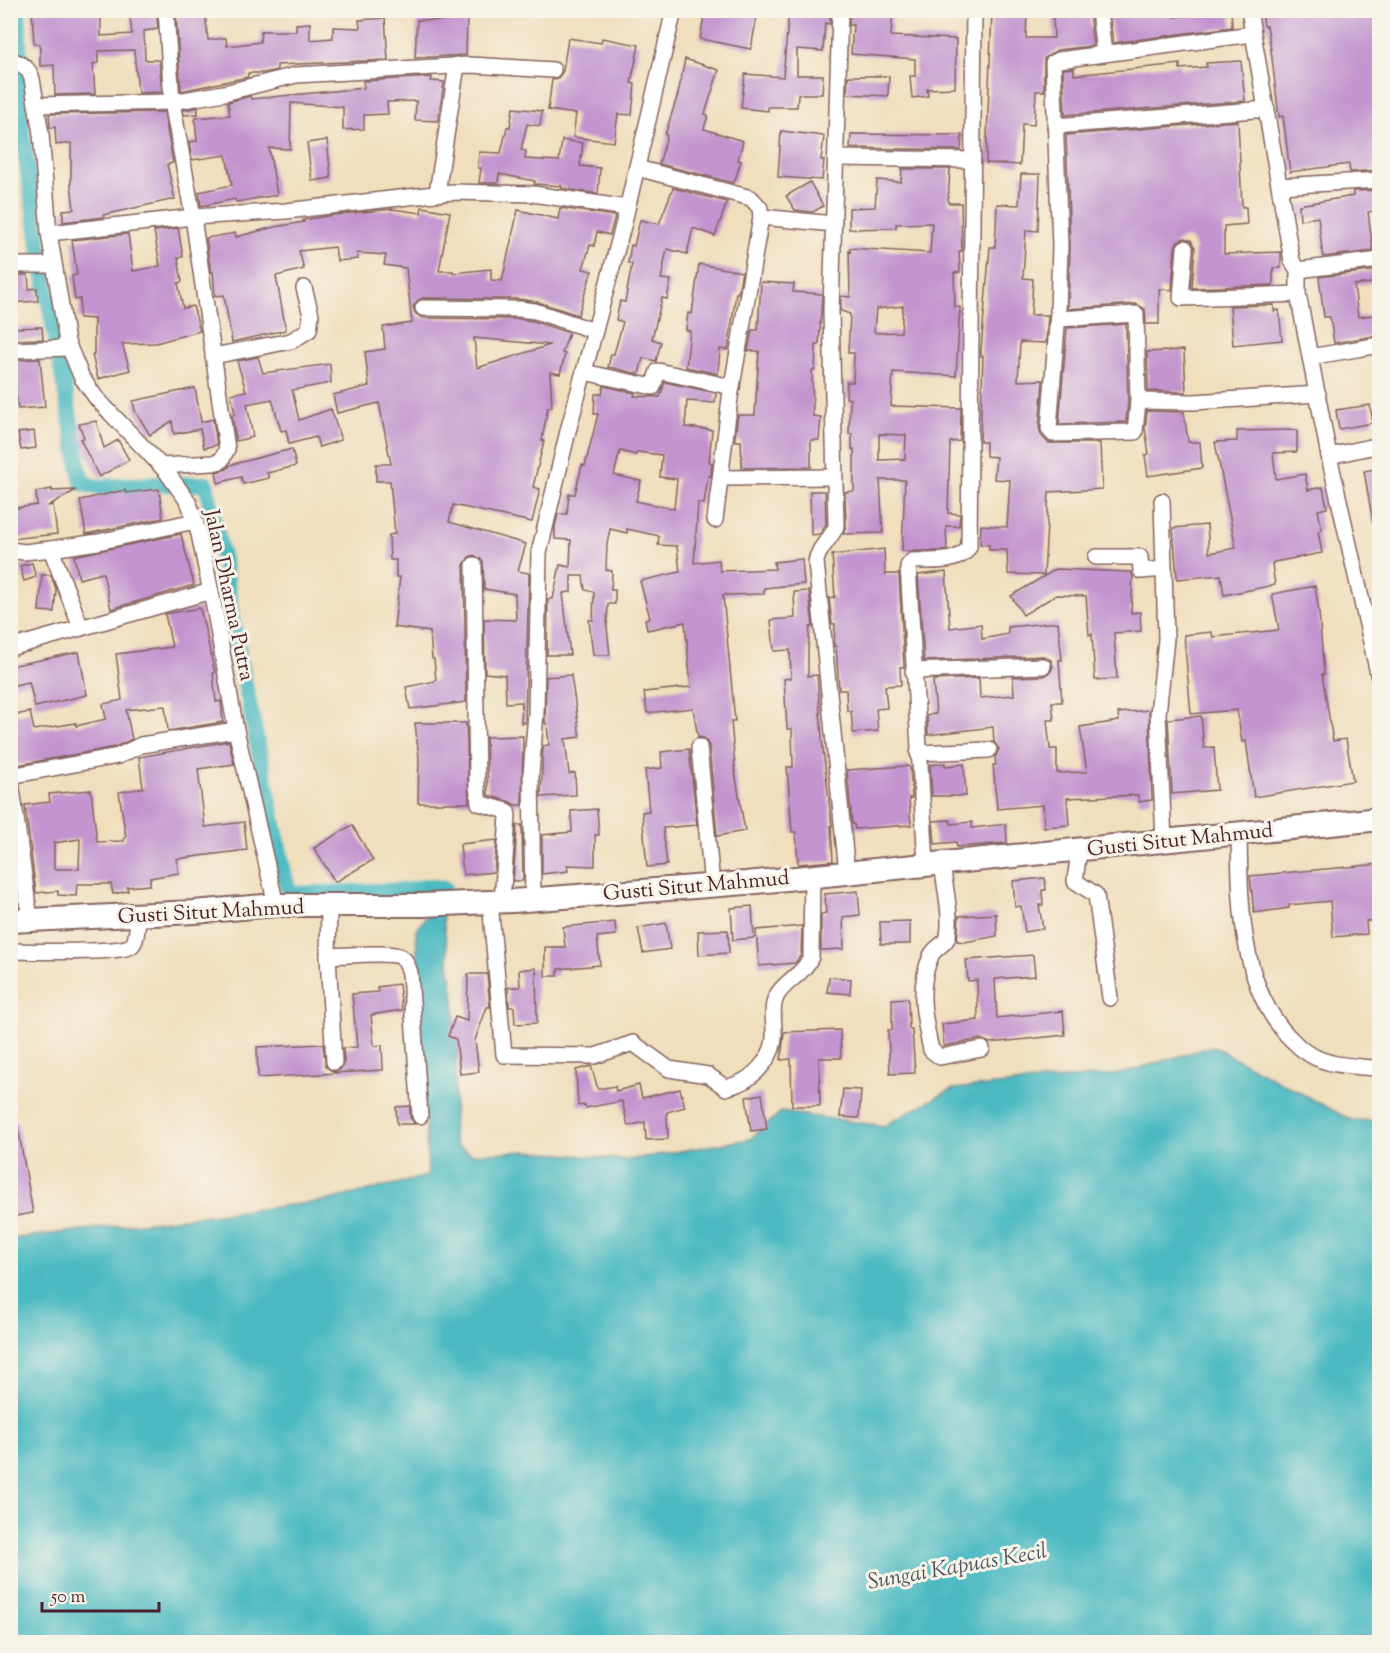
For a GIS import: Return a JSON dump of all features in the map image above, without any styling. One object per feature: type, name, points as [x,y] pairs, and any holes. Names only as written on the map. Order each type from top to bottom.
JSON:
[{"type":"highway","name":"Gusti Situt Mahmud","points":[[20,921],[138,915],[276,904],[422,905],[533,899],[847,873],[1375,819]]},
{"type":"street","points":[[164,468],[220,461],[227,449],[193,217],[172,102],[165,10]]},
{"type":"street","points":[[533,899],[531,775],[536,713],[539,553],[627,208],[674,10]]},
{"type":"street","points":[[840,10],[831,311],[835,529],[819,549],[816,562],[847,873]]},
{"type":"street","points":[[974,10],[969,548],[961,557],[912,561],[908,566],[918,753],[934,863],[948,920],[948,937],[945,942],[933,950],[921,990],[931,1050],[940,1058],[982,1049]]},
{"type":"street","points":[[1099,10],[1104,54]]},
{"type":"street","points":[[1248,10],[1292,261],[1298,270]]},
{"type":"street","points":[[1058,319],[1136,314],[1138,401],[1135,432],[1052,433],[1049,429],[1058,319],[1060,245],[1053,63],[1059,60],[1252,34]]},
{"type":"street","name":"Jalan Dharma Putra","points":[[10,59],[25,66],[30,72],[41,134],[49,233],[67,342],[66,348],[82,378],[97,399],[164,468],[189,503],[195,521],[211,591],[236,730],[276,904]]},
{"type":"street","points":[[437,193],[457,65]]},
{"type":"street","points":[[36,105],[172,102],[224,93],[296,75],[457,65],[553,70]]},
{"type":"street","points":[[1054,126],[1267,109]]},
{"type":"street","points":[[836,158],[972,160]]},
{"type":"street","points":[[636,168],[751,198],[760,208],[761,217],[732,387],[715,520]]},
{"type":"street","points":[[1280,186],[1380,180]]},
{"type":"street","points":[[49,233],[193,217],[286,211],[452,192],[533,194],[627,208]]},
{"type":"street","points":[[761,217],[834,224]]},
{"type":"street","points":[[1185,248],[1181,298],[1289,295]]},
{"type":"street","points":[[1298,270],[1380,260]]},
{"type":"street","points":[[10,265],[54,265]]},
{"type":"street","points":[[1298,270],[1289,295],[1310,357],[1329,456],[1380,682]]},
{"type":"street","points":[[213,356],[291,341],[309,330],[311,315],[304,288]]},
{"type":"street","points":[[423,308],[527,310],[595,331]]},
{"type":"street","points":[[1310,357],[1380,345]]},
{"type":"street","points":[[10,350],[66,348]]},
{"type":"street","points":[[584,372],[653,387],[658,371],[732,387]]},
{"type":"street","points":[[1138,401],[1194,402],[1318,394]]},
{"type":"street","points":[[1329,456],[1380,445]]},
{"type":"street","points":[[721,478],[834,477]]},
{"type":"street","points":[[1162,501],[1166,639],[1158,714],[1164,840]]},
{"type":"street","points":[[10,550],[24,552],[98,542],[195,521]]},
{"type":"street","points":[[51,549],[81,628]]},
{"type":"street","points":[[1096,557],[1140,556],[1141,571],[1164,569]]},
{"type":"street","points":[[474,565],[479,804],[507,811],[508,816],[487,902],[504,1055],[595,1056],[633,1043],[669,1069],[708,1075],[726,1088],[743,1081],[772,1052],[774,1001],[778,993],[804,969],[812,957],[812,875]]},
{"type":"street","points":[[10,648],[211,591]]},
{"type":"street","points":[[913,671],[1043,666]]},
{"type":"street","points":[[20,921],[11,775],[118,756],[141,745],[236,730]]},
{"type":"street","points":[[699,747],[712,885]]},
{"type":"street","points":[[918,753],[989,750]]},
{"type":"street","points":[[1239,832],[1240,892],[1245,941],[1256,979],[1275,1019],[1285,1033],[1310,1055],[1331,1063],[1374,1068]]},
{"type":"street","points":[[1079,850],[1076,881],[1096,895],[1110,998]]},
{"type":"street","points":[[328,906],[328,956],[334,1062]]},
{"type":"street","points":[[10,951],[95,951],[128,947],[135,941],[138,915]]},
{"type":"street","points":[[328,956],[388,954],[400,956],[407,963],[410,973],[420,1116]]},
{"type":"water","name":"Sungai Kapuas Kecil","points":[[440,899],[453,990],[457,1041],[453,1137],[457,1146],[471,1154],[527,1151],[628,1160],[750,1139],[781,1112],[884,1126],[952,1089],[1120,1074],[1213,1046],[1351,1120],[1379,1121],[1379,1642],[11,1642],[10,1239],[325,1201],[428,1176],[416,930]]},
{"type":"building","points":[[32,10],[101,10],[101,36],[132,34],[130,17],[132,17],[132,10],[156,10],[158,29],[144,31],[145,60],[159,60],[162,92],[138,93],[134,50],[98,51],[98,63],[93,64],[95,94],[55,95],[54,65],[40,66],[40,44],[34,44]]},
{"type":"building","points":[[705,10],[758,10],[751,49],[700,39]]},
{"type":"building","points":[[789,10],[830,10],[830,24],[825,23],[823,51],[797,49],[797,75],[823,75],[822,94],[798,94],[797,107],[768,107],[768,111],[741,108],[745,74],[783,77]]},
{"type":"building","points":[[850,10],[893,10],[891,36],[956,39],[955,88],[927,89],[928,96],[912,98],[910,76],[915,76],[915,59],[851,54],[853,25],[849,25]]},
{"type":"building","points":[[992,10],[1027,10],[1026,38],[1054,38],[1053,15],[1089,12],[1093,46],[1057,50],[1044,59],[1044,91],[1036,91],[1034,125],[1022,124],[1020,165],[986,163]]},
{"type":"building","points":[[1175,10],[1175,17],[1207,14],[1207,10],[1231,10],[1232,27],[1113,43],[1109,11]]},
{"type":"building","points":[[1262,10],[1380,10],[1380,170],[1350,172],[1349,164],[1290,172],[1283,116],[1279,117],[1271,50]]},
{"type":"building","points":[[205,12],[208,40],[226,38],[227,46],[260,42],[261,31],[296,31],[296,24],[310,23],[310,40],[333,38],[333,27],[360,28],[359,20],[385,18],[388,60],[277,65],[277,70],[248,73],[248,77],[181,91],[176,14]]},
{"type":"building","points":[[440,17],[467,17],[466,55],[415,58],[417,20],[440,21]]},
{"type":"building","points":[[568,38],[601,43],[602,38],[639,45],[631,83],[635,84],[632,115],[618,114],[614,142],[573,137],[576,114],[548,110],[552,80],[558,78],[563,71]]},
{"type":"building","points":[[685,59],[719,70],[705,114],[708,115],[704,129],[743,141],[738,160],[741,161],[734,183],[659,164]]},
{"type":"building","points":[[1241,61],[1245,101],[1065,115],[1063,69],[1074,68],[1074,75],[1180,64],[1180,69],[1207,67],[1206,63]]},
{"type":"building","points":[[848,76],[889,76],[888,96],[847,94]]},
{"type":"building","points":[[432,77],[431,81],[444,82],[438,121],[415,120],[416,101],[387,102],[388,114],[364,115],[364,129],[343,130],[343,107],[291,103],[290,149],[269,148],[277,195],[236,202],[235,199],[201,206],[199,192],[232,185],[226,155],[192,160],[189,142],[197,141],[195,118],[230,115],[228,102],[250,96],[251,99],[364,88],[363,81]]},
{"type":"building","points":[[198,107],[198,114],[184,115],[183,110]]},
{"type":"building","points":[[513,108],[542,111],[540,126],[527,124],[521,150],[526,151],[525,159],[559,161],[562,140],[583,143],[580,166],[600,168],[598,194],[561,188],[562,186],[534,184],[535,181],[499,174],[498,183],[479,183],[481,168],[478,168],[479,152],[501,153],[507,127],[510,127]]},
{"type":"building","points":[[164,112],[173,163],[167,164],[175,199],[103,215],[104,217],[63,222],[63,210],[74,209],[71,184],[71,143],[56,145],[55,127],[50,128],[49,114]]},
{"type":"building","points":[[1238,121],[1242,207],[1246,207],[1247,224],[1224,226],[1224,254],[1281,252],[1281,268],[1273,268],[1273,285],[1192,288],[1195,248],[1191,240],[1185,238],[1177,242],[1175,247],[1172,290],[1159,289],[1159,324],[1146,324],[1145,309],[1136,304],[1068,309],[1070,245],[1066,135]]},
{"type":"building","points":[[781,131],[824,136],[821,160],[824,160],[822,180],[778,177]]},
{"type":"building","points":[[851,134],[962,135],[961,150],[850,148]]},
{"type":"building","points":[[327,140],[331,178],[312,181],[307,143]]},
{"type":"building","points":[[902,169],[950,169],[948,203],[961,203],[960,272],[954,273],[955,307],[960,307],[956,376],[893,372],[891,406],[961,408],[960,441],[950,442],[948,513],[960,514],[959,526],[946,526],[947,550],[943,551],[902,551],[905,480],[880,480],[883,533],[843,534],[846,526],[845,492],[854,491],[854,449],[852,449],[852,434],[849,434],[850,399],[846,398],[847,382],[853,382],[854,353],[848,353],[850,314],[841,311],[841,296],[850,297],[849,251],[850,248],[930,253],[932,223],[896,224],[896,228],[849,229],[849,208],[875,207],[877,180],[901,182]],"holes":[[[903,306],[901,332],[876,333],[874,331],[876,309]],[[879,434],[906,435],[905,459],[879,460]]]},
{"type":"building","points":[[1021,174],[1040,174],[1038,231],[1026,230],[1023,278],[1033,279],[1031,315],[1048,315],[1046,343],[1020,342],[1018,381],[1043,380],[1039,428],[1041,435],[1048,443],[1100,443],[1102,489],[1049,492],[1044,575],[1008,574],[1007,550],[989,550],[989,545],[980,544],[981,525],[1007,527],[1010,480],[994,479],[996,457],[986,456],[986,442],[980,442],[983,356],[981,356],[981,349],[990,247],[995,247],[997,204],[1019,205]]},
{"type":"building","points":[[810,182],[823,206],[813,212],[795,210],[786,196]]},
{"type":"building","points":[[673,188],[727,202],[715,236],[693,228],[687,254],[667,249],[661,279],[671,280],[667,299],[662,298],[652,339],[661,342],[656,361],[643,358],[639,374],[608,367],[623,322],[616,320],[620,301],[625,302],[632,264],[628,263],[631,245],[634,246],[640,220],[659,224]]},
{"type":"building","points":[[1380,190],[1380,210],[1368,212],[1373,251],[1323,257],[1318,217],[1300,220],[1299,205],[1353,196],[1353,191]]},
{"type":"building","points":[[422,207],[450,212],[439,271],[453,271],[453,273],[491,269],[491,280],[502,281],[518,210],[558,219],[560,208],[615,216],[610,235],[597,232],[594,246],[590,245],[583,269],[592,271],[578,315],[538,302],[519,299],[423,298],[418,300],[413,307],[415,313],[422,318],[518,319],[533,321],[569,333],[562,353],[565,354],[560,374],[550,372],[552,407],[548,407],[542,440],[544,441],[533,487],[540,489],[532,522],[453,505],[449,522],[526,544],[518,571],[529,573],[525,723],[521,723],[522,702],[506,703],[505,675],[485,673],[484,619],[516,620],[515,594],[484,589],[483,561],[474,555],[469,557],[464,565],[466,702],[410,709],[406,687],[436,681],[434,659],[432,659],[430,632],[394,627],[400,577],[396,577],[396,560],[390,560],[389,535],[395,534],[390,481],[376,481],[376,464],[391,464],[379,403],[337,413],[333,395],[369,386],[365,352],[385,349],[383,327],[412,323],[406,268],[384,265],[386,255],[357,253],[358,259],[337,261],[335,247],[299,251],[304,269],[276,276],[286,330],[232,342],[224,295],[215,296],[206,238],[235,233],[236,237],[333,215],[392,209],[421,213]],"holes":[[[474,338],[550,345],[477,368]]]},
{"type":"building","points":[[178,228],[183,257],[178,258],[182,282],[178,283],[183,308],[193,306],[200,331],[156,343],[122,344],[130,370],[98,379],[92,355],[94,354],[94,319],[79,318],[80,299],[75,300],[72,276],[77,275],[72,240],[128,234],[133,271],[160,266],[154,231]]},
{"type":"building","points":[[699,264],[742,272],[738,293],[736,293],[728,350],[720,349],[718,374],[686,367],[690,331],[686,330],[688,313],[692,314]]},
{"type":"building","points":[[1380,270],[1380,282],[1354,285],[1358,317],[1380,314],[1380,335],[1334,343],[1330,317],[1324,317],[1319,277]]},
{"type":"building","points":[[10,275],[28,275],[29,289],[37,288],[38,301],[10,303]]},
{"type":"building","points":[[761,282],[794,284],[793,292],[822,294],[819,345],[816,345],[815,370],[812,370],[813,416],[821,417],[819,440],[811,440],[811,467],[742,468],[741,441],[735,441],[735,435],[738,415],[755,415],[759,351],[748,351],[752,330],[758,330]]},
{"type":"building","points":[[1274,305],[1274,311],[1279,310],[1282,340],[1233,345],[1230,306]]},
{"type":"building","points":[[1126,324],[1128,401],[1126,422],[1059,424],[1067,328]]},
{"type":"building","points":[[42,327],[43,339],[12,340],[11,328]]},
{"type":"building","points":[[1184,350],[1186,392],[1148,391],[1147,352]]},
{"type":"building","points":[[258,357],[263,373],[330,364],[331,383],[292,390],[299,420],[331,409],[341,440],[319,447],[316,437],[289,444],[286,430],[281,431],[272,399],[247,404],[253,437],[236,441],[232,415],[235,414],[231,394],[246,391],[237,361]]},
{"type":"building","points":[[40,359],[45,407],[18,409],[15,384],[10,385],[10,360]]},
{"type":"building","points":[[665,382],[716,393],[715,403],[687,401],[685,427],[712,430],[709,462],[712,463],[711,476],[708,476],[704,504],[698,503],[694,563],[719,560],[720,571],[775,569],[774,562],[802,559],[804,584],[764,588],[764,594],[723,595],[735,721],[731,721],[734,766],[745,831],[717,836],[709,746],[704,738],[698,737],[693,708],[647,713],[644,692],[691,687],[685,622],[647,630],[645,619],[650,618],[640,581],[680,572],[677,546],[658,545],[659,536],[627,529],[627,533],[610,529],[606,570],[612,571],[611,590],[615,590],[615,604],[608,604],[607,627],[610,655],[593,655],[589,620],[593,620],[594,592],[585,590],[583,576],[571,576],[571,592],[563,593],[570,655],[547,655],[548,599],[553,599],[560,565],[570,567],[571,540],[555,539],[555,526],[558,514],[567,514],[569,494],[575,494],[582,465],[585,466],[598,414],[594,414],[595,394],[602,394],[604,386],[635,393],[634,396],[660,397]],"holes":[[[620,451],[636,455],[637,452],[662,455],[660,477],[677,479],[674,509],[636,501],[641,481],[614,475]]]},
{"type":"building","points":[[195,388],[201,422],[213,419],[217,445],[204,448],[200,429],[174,434],[172,421],[150,435],[135,411],[133,401]]},
{"type":"building","points":[[1370,405],[1373,423],[1339,429],[1336,410]]},
{"type":"building","points":[[1147,411],[1184,412],[1188,442],[1200,442],[1202,468],[1148,476],[1145,455],[1149,454],[1145,428]]},
{"type":"building","points":[[96,421],[104,448],[118,440],[129,460],[99,477],[80,439],[84,438],[79,424]]},
{"type":"building","points":[[1297,430],[1297,452],[1273,453],[1276,479],[1305,474],[1308,490],[1323,487],[1327,508],[1318,510],[1322,530],[1318,531],[1322,553],[1274,562],[1272,564],[1275,585],[1224,595],[1221,575],[1177,579],[1173,528],[1207,525],[1209,553],[1236,548],[1215,442],[1237,441],[1237,431]]},
{"type":"building","points":[[34,431],[36,448],[21,450],[18,433]]},
{"type":"building","points":[[292,449],[296,466],[267,473],[269,478],[243,484],[241,477],[218,483],[216,472],[227,469],[230,465]]},
{"type":"building","points":[[1380,468],[1380,523],[1373,523],[1364,471]]},
{"type":"building","points":[[52,489],[52,491],[76,490],[48,506],[53,505],[57,534],[10,539],[10,509],[37,505],[36,492]]},
{"type":"building","points":[[159,489],[163,518],[86,534],[80,500],[125,490],[125,493]]},
{"type":"building","points":[[810,491],[825,491],[826,524],[820,534],[811,535]]},
{"type":"building","points":[[181,534],[194,585],[111,609],[103,573],[79,579],[74,556]]},
{"type":"building","points":[[884,549],[885,574],[899,574],[904,667],[900,667],[901,685],[885,686],[887,708],[876,709],[878,731],[853,733],[851,711],[847,711],[846,690],[839,690],[836,646],[834,646],[835,624],[832,624],[829,598],[835,597],[832,555]]},
{"type":"building","points":[[32,563],[36,577],[24,581],[20,566]]},
{"type":"building","points":[[1056,569],[1131,572],[1133,577],[1131,613],[1140,612],[1141,631],[1114,633],[1117,679],[1095,680],[1092,634],[1089,635],[1086,596],[1056,595],[1023,615],[1011,596]]},
{"type":"building","points":[[946,572],[950,628],[981,624],[982,639],[1008,634],[1008,627],[1058,622],[1062,660],[1059,660],[1062,702],[1052,702],[1054,720],[1047,720],[1050,749],[1057,749],[1057,773],[1087,772],[1080,727],[1119,721],[1118,713],[1149,710],[1152,800],[1139,802],[1138,795],[1067,798],[1069,825],[1044,827],[1043,805],[997,809],[993,765],[996,765],[995,758],[999,749],[994,742],[993,727],[928,735],[927,715],[936,714],[933,680],[979,678],[980,698],[1014,695],[1013,677],[1044,676],[1051,671],[1053,666],[1051,660],[1043,656],[924,661],[918,575]]},
{"type":"building","points":[[42,575],[51,575],[56,589],[54,612],[39,611]]},
{"type":"building","points":[[1315,586],[1324,674],[1322,674],[1333,741],[1346,739],[1353,781],[1254,797],[1246,741],[1242,742],[1237,710],[1191,714],[1184,635],[1212,632],[1213,637],[1279,630],[1272,594]]},
{"type":"building","points":[[809,591],[813,627],[810,627],[808,676],[817,675],[832,826],[833,861],[798,864],[796,832],[792,832],[787,767],[793,767],[792,729],[787,729],[784,679],[791,678],[790,650],[774,651],[771,620],[795,618],[794,592]]},
{"type":"building","points":[[200,608],[215,673],[213,673],[216,702],[221,701],[223,722],[168,731],[165,706],[126,710],[132,739],[115,747],[18,765],[10,716],[30,712],[34,730],[76,723],[76,726],[106,719],[103,704],[122,700],[116,654],[172,647],[165,614]]},
{"type":"building","points":[[79,652],[87,695],[35,707],[29,682],[10,686],[10,666]]},
{"type":"building","points":[[571,675],[580,737],[565,739],[569,774],[575,773],[576,795],[541,797],[543,746],[549,745],[545,723],[546,677]]},
{"type":"building","points":[[1201,716],[1204,748],[1214,747],[1217,790],[1172,794],[1168,719]]},
{"type":"building","points":[[415,723],[466,723],[469,803],[418,803],[419,758]]},
{"type":"building","points":[[523,736],[522,805],[515,805],[488,795],[486,737]]},
{"type":"building","points":[[229,741],[234,764],[198,769],[205,827],[244,822],[247,850],[176,859],[179,873],[150,878],[150,885],[127,887],[128,891],[113,894],[111,884],[77,884],[76,896],[58,895],[58,891],[36,893],[25,805],[50,802],[49,794],[91,790],[97,842],[124,841],[126,838],[119,792],[143,788],[139,757]],"holes":[[[80,839],[79,869],[54,869],[54,843]]]},
{"type":"building","points":[[689,749],[697,825],[663,828],[667,865],[647,867],[642,812],[649,811],[645,770],[662,768],[661,752]]},
{"type":"building","points":[[945,763],[945,766],[964,764],[966,796],[932,796],[930,765]]},
{"type":"building","points":[[910,767],[911,825],[855,829],[852,824],[847,770]]},
{"type":"building","points":[[597,809],[599,835],[595,835],[595,866],[567,865],[568,871],[542,874],[542,835],[572,832],[571,811]]},
{"type":"building","points":[[950,820],[951,824],[972,822],[972,828],[1006,824],[1007,843],[957,847],[956,842],[935,844],[933,821]]},
{"type":"building","points":[[352,825],[373,860],[335,882],[314,848]]},
{"type":"building","points":[[517,825],[522,825],[523,881],[513,881]]},
{"type":"building","points":[[497,840],[494,872],[463,875],[460,844]]},
{"type":"building","points":[[1380,864],[1380,920],[1366,921],[1367,934],[1333,937],[1330,901],[1289,905],[1289,908],[1254,913],[1250,876]]},
{"type":"building","points":[[1045,878],[1046,890],[1042,890],[1043,905],[1039,905],[1043,929],[1025,932],[1021,906],[1015,907],[1013,881]]},
{"type":"building","points":[[858,891],[860,915],[843,917],[844,949],[821,950],[821,914],[826,913],[825,894]]},
{"type":"building","points":[[752,906],[754,938],[733,940],[731,908]]},
{"type":"building","points":[[996,914],[997,936],[965,942],[957,941],[959,916]]},
{"type":"building","points":[[910,921],[910,944],[881,944],[880,922]]},
{"type":"building","points":[[615,922],[616,935],[597,937],[600,965],[558,969],[558,976],[545,976],[545,947],[565,947],[563,927]]},
{"type":"building","points":[[666,923],[670,949],[643,953],[638,928]]},
{"type":"building","points":[[802,926],[801,955],[795,963],[759,966],[756,930]]},
{"type":"building","points":[[728,930],[729,953],[699,955],[698,931]]},
{"type":"building","points":[[1033,955],[1035,976],[995,979],[997,1018],[1063,1011],[1065,1035],[990,1043],[980,1039],[944,1046],[942,1024],[978,1020],[977,980],[968,981],[966,960]]},
{"type":"building","points":[[536,968],[537,1023],[515,1024],[514,1007],[509,1007],[508,987],[520,987],[519,970]]},
{"type":"building","points":[[468,974],[487,974],[490,1007],[487,1007],[475,1040],[479,1072],[460,1074],[456,1039],[448,1036],[455,1017],[467,1021]]},
{"type":"building","points":[[829,977],[851,979],[850,994],[827,992]]},
{"type":"building","points":[[399,984],[402,1010],[371,1015],[374,1046],[382,1045],[383,1070],[258,1078],[257,1047],[323,1044],[326,1067],[334,1072],[340,1070],[344,1062],[343,1048],[357,1047],[352,994],[378,992],[377,987]]},
{"type":"building","points":[[908,998],[909,1029],[912,1029],[915,1073],[890,1074],[888,1030],[892,1030],[892,999]]},
{"type":"building","points":[[840,1030],[841,1058],[819,1058],[820,1106],[792,1106],[791,1059],[781,1060],[784,1032]]},
{"type":"building","points":[[591,1066],[598,1089],[615,1086],[616,1091],[639,1085],[642,1098],[680,1089],[685,1107],[667,1112],[668,1139],[646,1140],[645,1122],[628,1126],[622,1101],[586,1108],[585,1105],[578,1106],[576,1070]]},
{"type":"building","points":[[843,1089],[861,1090],[859,1118],[840,1117]]},
{"type":"building","points":[[762,1094],[767,1129],[751,1131],[746,1097]]},
{"type":"building","points":[[410,1106],[410,1117],[415,1124],[397,1124],[396,1107]]},
{"type":"building","points":[[17,1122],[33,1213],[10,1217],[10,1123]]},
{"type":"waterway","points":[[18,10],[22,132],[41,259],[82,483],[96,487],[206,484],[224,564],[239,655],[287,886],[293,894],[412,890],[426,886],[444,888],[440,899]]},
{"type":"ferry route","points":[[1329,1642],[1380,1635]]}]
